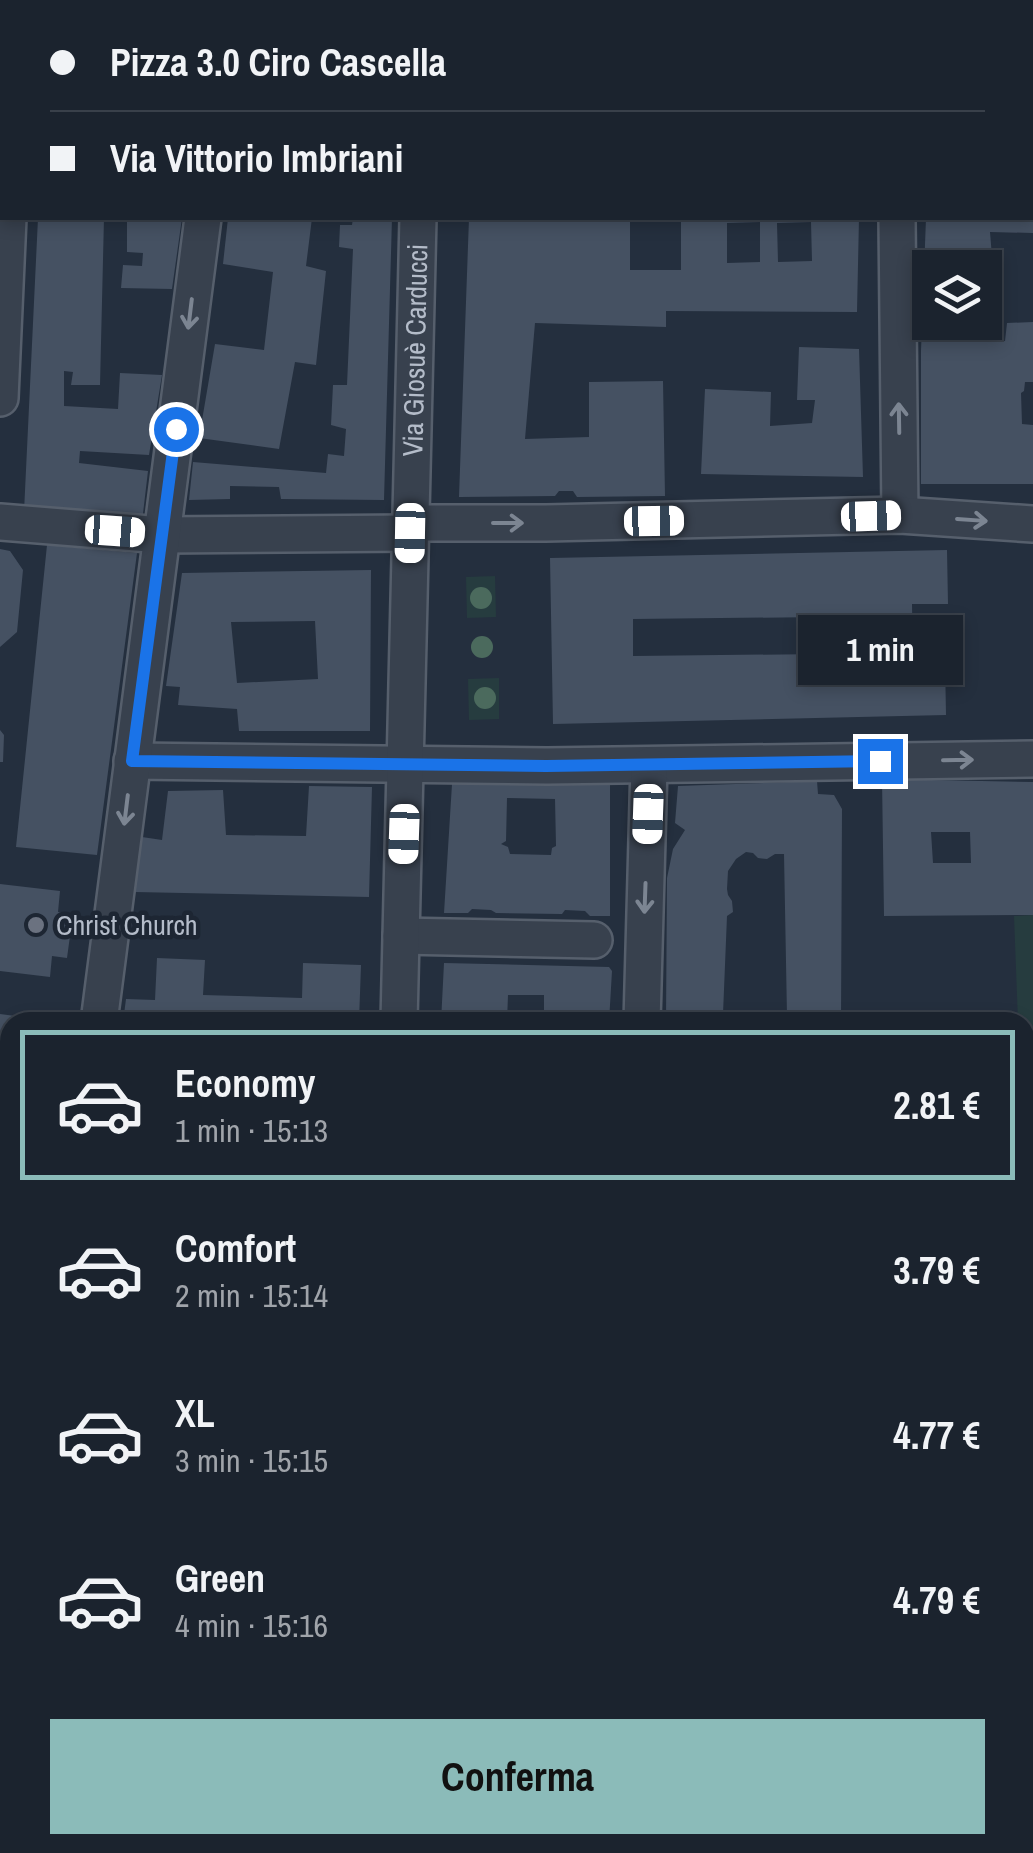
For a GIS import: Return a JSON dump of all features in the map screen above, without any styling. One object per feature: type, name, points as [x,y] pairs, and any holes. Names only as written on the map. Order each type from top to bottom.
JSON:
[{"type":"street","points":[[0,398],[8,220]]},
{"type":"street","points":[[99,1012],[203,220]]},
{"type":"street","name":"Via Giosuè Carducci","points":[[399,1012],[418,220]]},
{"type":"street","points":[[897,220],[900,515]]},
{"type":"street","points":[[0,522],[162,535],[900,515],[1033,524]]},
{"type":"street","points":[[132,761],[649,766],[1033,758]]},
{"type":"street","points":[[642,1012],[649,766]]},
{"type":"street","points":[[401,936],[594,940]]},
{"type":"green space","points":[[495,576],[496,617],[467,618],[466,577]]},
{"type":"green space","points":[[499,678],[499,719],[469,720],[468,679]]},
{"type":"green space","points":[[1033,915],[1033,1012],[1018,1012],[1014,916]]},
{"type":"building","points":[[38,220],[104,220],[100,385],[71,385],[73,372],[64,371],[64,406],[118,409],[120,373],[162,375],[149,455],[80,451],[79,463],[148,471],[142,522],[24,512]]},
{"type":"building","points":[[127,220],[182,220],[172,289],[121,288],[123,265],[142,266],[143,253],[127,252]]},
{"type":"building","points":[[228,220],[312,220],[306,266],[326,271],[316,365],[295,362],[279,449],[199,438],[215,344],[264,350],[273,272],[223,264]]},
{"type":"building","points":[[353,220],[392,220],[384,500],[281,499],[279,487],[230,486],[230,499],[189,500],[193,462],[326,473],[328,454],[344,456],[346,429],[331,425],[333,385],[347,385],[353,249],[339,247],[340,225],[352,225]]},
{"type":"building","points":[[469,220],[630,220],[630,270],[681,270],[681,220],[859,220],[857,312],[666,311],[666,327],[535,323],[525,439],[589,437],[589,382],[663,381],[665,496],[577,497],[573,491],[559,491],[555,496],[459,497]],"holes":[[[760,222],[760,262],[727,263],[727,223]],[[811,222],[812,261],[778,262],[777,223]]]},
{"type":"building","points":[[926,220],[1033,220],[1033,233],[990,232],[991,250],[925,250]]},
{"type":"building","points":[[1033,322],[1033,382],[1025,382],[1021,393],[1022,424],[1033,425],[1033,484],[921,484],[921,340],[999,342],[1005,341],[1007,323]]},
{"type":"building","points":[[799,347],[859,349],[863,477],[701,474],[705,389],[771,392],[770,426],[812,423],[815,400],[797,400]]},
{"type":"building","points":[[47,545],[137,553],[97,855],[16,847]]},
{"type":"building","points":[[0,549],[10,551],[23,570],[17,632],[0,647]]},
{"type":"building","points":[[947,550],[948,604],[912,604],[913,661],[945,660],[946,715],[553,724],[550,558]],"holes":[[[822,617],[822,654],[633,656],[633,619]]]},
{"type":"building","points":[[371,570],[370,731],[239,731],[237,709],[178,705],[180,687],[166,686],[182,573]],"holes":[[[315,621],[318,679],[237,683],[231,622]]]},
{"type":"building","points":[[0,730],[4,735],[3,762],[0,762]]},
{"type":"building","points":[[882,779],[1033,782],[1033,915],[884,916]],"holes":[[[931,832],[970,832],[971,863],[933,863]]]},
{"type":"building","points":[[817,781],[818,794],[834,795],[842,809],[841,1012],[787,1012],[784,854],[767,859],[746,852],[728,871],[727,889],[733,912],[727,916],[723,1012],[666,1012],[667,878],[673,849],[685,830],[675,823],[678,786]]},
{"type":"building","points":[[610,782],[610,916],[565,910],[562,914],[472,909],[468,913],[444,913],[452,784]],"holes":[[[507,798],[555,799],[556,846],[551,855],[510,854],[508,847],[501,844],[506,841]]]},
{"type":"building","points":[[309,786],[372,787],[369,897],[135,892],[142,837],[162,840],[168,791],[223,790],[226,835],[306,836]]},
{"type":"building","name":"Christ Church","points":[[0,884],[60,891],[58,912],[73,914],[67,958],[52,956],[50,977],[0,971]]},
{"type":"building","points":[[157,958],[205,960],[203,995],[302,998],[303,963],[361,965],[359,1012],[124,1012],[126,999],[155,1000]]},
{"type":"building","points":[[444,963],[609,967],[612,971],[610,1012],[544,1012],[544,995],[508,995],[507,1012],[442,1012]]},
{"type":"place","name":"Christ Church","points":[[36,925]]},
{"type":"route","points":[[176,429],[132,761],[546,766],[880,761]]}]
